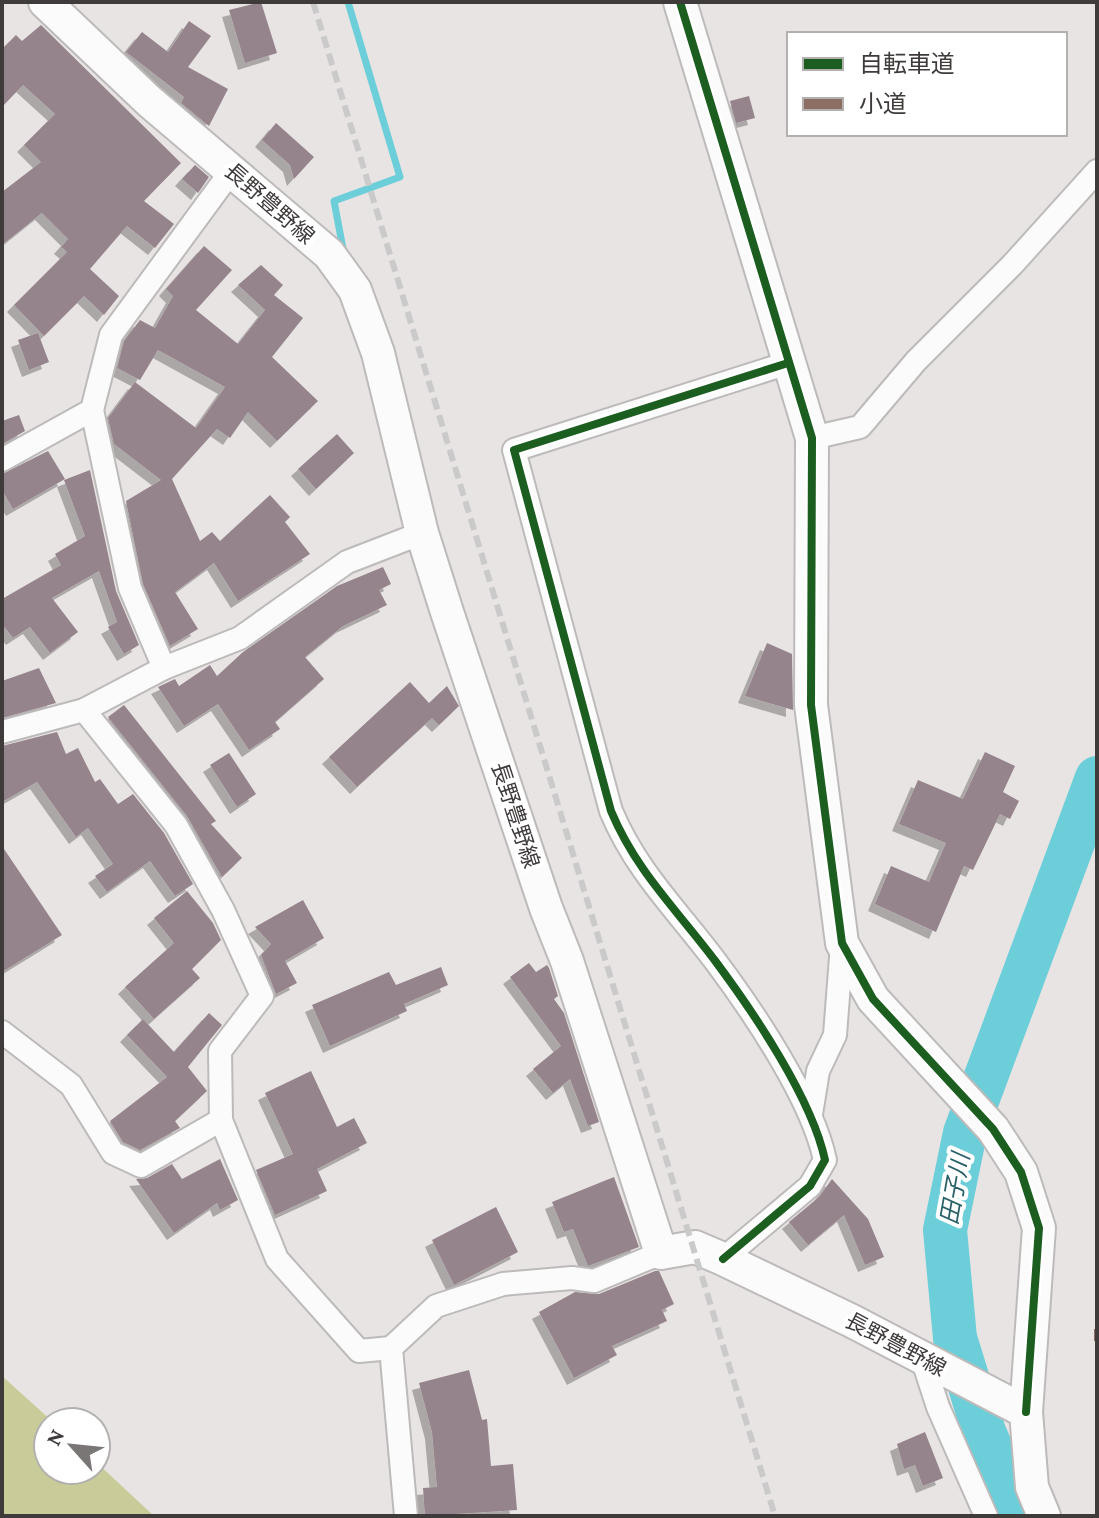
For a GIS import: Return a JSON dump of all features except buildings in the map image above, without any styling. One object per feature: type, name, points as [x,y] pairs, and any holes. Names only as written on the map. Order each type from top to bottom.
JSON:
[{"type":"main road","name":"長野豊野線","points":[[45,2],[149,101],[329,254],[355,290],[378,353],[422,533],[546,908],[567,961],[661,1253],[695,1247],[723,1259],[1026,1412]]},
{"type":"main road","points":[[680,2],[812,438],[811,705],[842,943],[873,999],[993,1129],[1021,1172],[1039,1228],[1026,1412],[1032,1487],[1044,1516]]},
{"type":"street","points":[[164,668],[130,588],[92,410],[111,335],[232,170]]},
{"type":"street","points":[[812,438],[860,427],[916,361],[1012,265],[1097,171]]},
{"type":"street","points":[[723,1259],[810,1186],[825,1160],[818,1127],[717,963],[627,849],[611,811],[514,450],[788,363]]},
{"type":"street","points":[[2,460],[92,410]]},
{"type":"street","points":[[2,732],[84,710],[164,668],[240,638],[347,562],[422,533]]},
{"type":"street","points":[[84,710],[176,825],[223,910],[262,996],[220,1051],[221,1120],[277,1259],[359,1351],[391,1348],[436,1306],[503,1284],[572,1278],[594,1281],[661,1253]]},
{"type":"street","points":[[811,1114],[818,1071],[835,1035],[842,943]]},
{"type":"street","points":[[2,1032],[71,1085],[113,1153],[141,1166],[221,1120]]},
{"type":"street","points":[[391,1348],[406,1516]]},
{"type":"street","points":[[929,1362],[938,1407],[986,1516]]},
{"type":"green space","points":[[2,1376],[35,1406],[32,1406],[32,1486],[112,1486],[112,1477],[154,1516],[2,1516]]},
{"type":"waterway","points":[[344,254],[334,201],[400,177],[348,2]]},
{"type":"waterway","name":"田子川","points":[[1020,1516],[984,1432],[955,1338],[945,1230],[965,1133],[1097,778]]},
{"type":"railway","points":[[313,2],[775,1516]]},
{"type":"marked path","points":[[1097,1329],[1097,1343]]},
{"type":"cycle path","points":[[680,2],[812,438],[811,705],[842,943],[873,999],[993,1129],[1021,1172],[1039,1228],[1026,1412]]},
{"type":"cycle path","points":[[723,1259],[810,1186],[825,1160],[808,1110],[780,1057],[716,962],[632,853],[611,811],[514,450],[788,363]]}]
